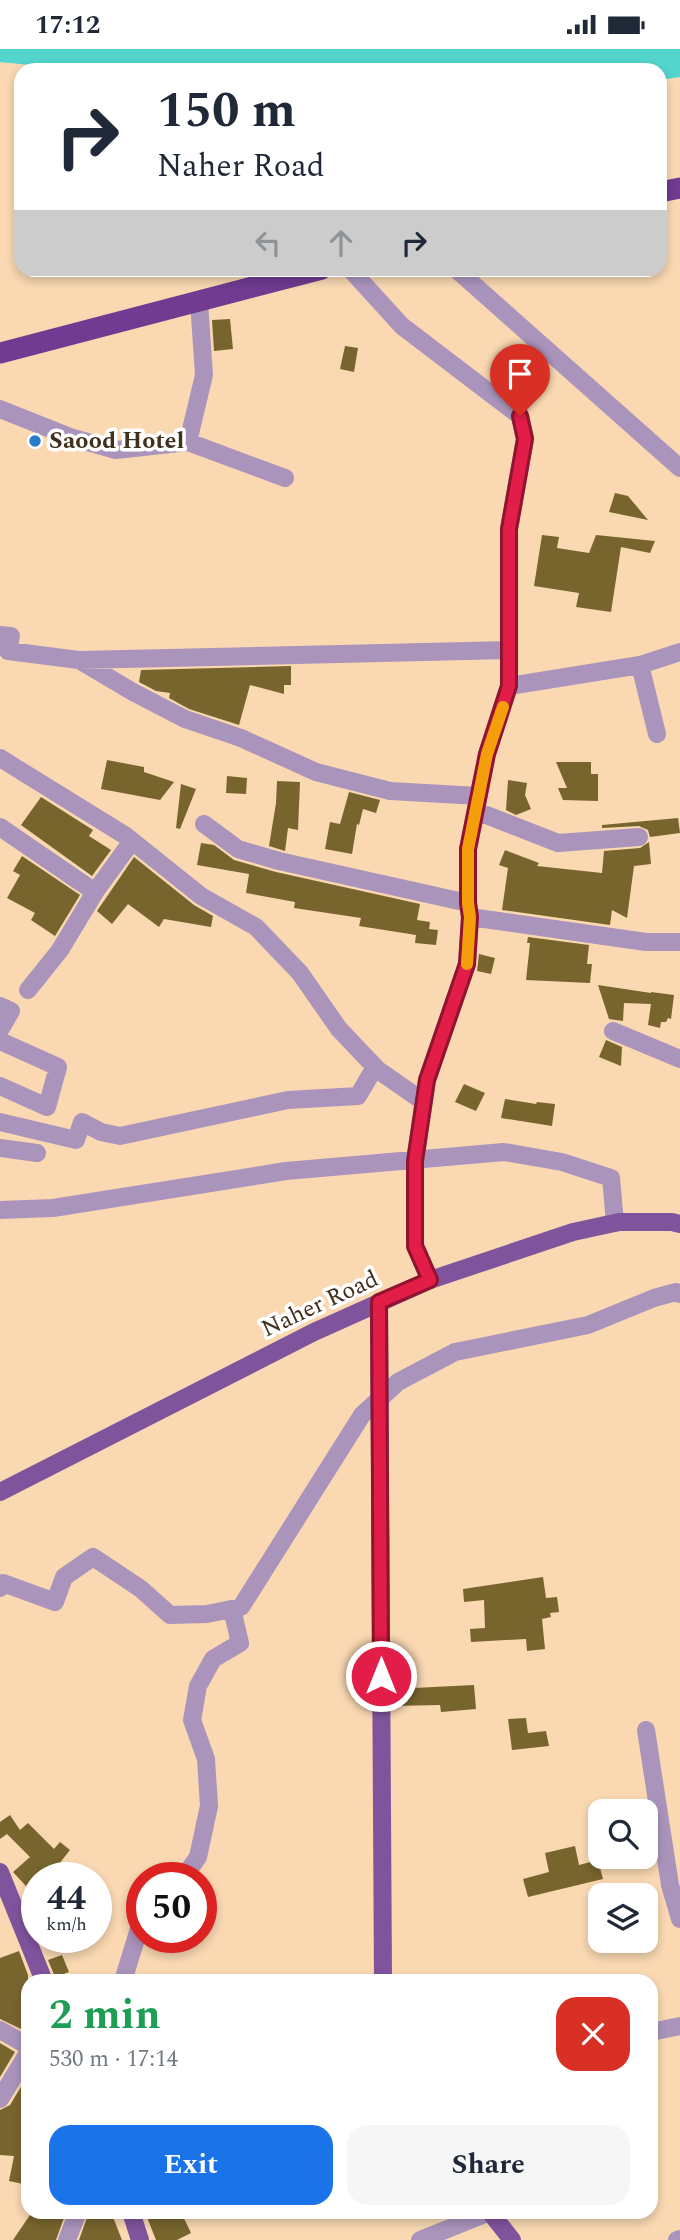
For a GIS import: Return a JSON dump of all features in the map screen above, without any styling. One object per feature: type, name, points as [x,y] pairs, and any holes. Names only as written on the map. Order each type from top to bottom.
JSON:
[{"type":"highway","points":[[0,353],[291,277]]},
{"type":"main road","name":"Naher Road","points":[[0,1492],[304,1337],[430,1280],[572,1231],[615,1223],[680,1224]]},
{"type":"main road","points":[[379,1302],[383,1974]]},
{"type":"main road","points":[[0,1872],[41,1974]]},
{"type":"main road","points":[[133,2219],[140,2240]]},
{"type":"main road","points":[[496,2219],[512,2240]]},
{"type":"street","points":[[357,277],[402,326],[520,416],[525,439],[509,529],[509,686],[487,754],[468,849],[467,964],[427,1080],[415,1161],[415,1246],[430,1280]]},
{"type":"street","points":[[465,277],[680,468]]},
{"type":"street","points":[[188,442],[204,375],[199,302]]},
{"type":"street","points":[[0,409],[73,438],[116,450],[188,442],[285,478]]},
{"type":"street","points":[[0,635],[11,636],[8,651],[79,660],[509,650]]},
{"type":"street","points":[[509,686],[640,665],[680,652]]},
{"type":"street","points":[[79,660],[185,719],[241,738],[316,772],[390,790],[478,803],[558,843],[639,837]]},
{"type":"street","points":[[640,665],[657,734]]},
{"type":"street","points":[[0,758],[60,793],[132,841],[201,896],[256,927],[300,973],[340,1029],[375,1067],[424,1102]]},
{"type":"street","points":[[204,824],[238,849],[469,910],[646,942],[680,941]]},
{"type":"street","points":[[0,827],[95,893]]},
{"type":"street","points":[[27,990],[67,940],[95,893],[132,841]]},
{"type":"street","points":[[0,1006],[11,1011],[0,1030]]},
{"type":"street","points":[[612,1031],[680,1059]]},
{"type":"street","points":[[0,1041],[58,1067],[47,1107],[0,1086]]},
{"type":"street","points":[[0,1122],[76,1140],[82,1122],[101,1132],[120,1136],[288,1100],[358,1097],[375,1067]]},
{"type":"street","points":[[0,1148],[37,1153]]},
{"type":"street","points":[[0,1210],[53,1208],[286,1171],[504,1152],[562,1162],[611,1178],[615,1223]]},
{"type":"street","points":[[0,1588],[3,1583],[55,1602],[64,1577],[93,1557],[141,1590],[170,1615],[207,1614],[241,1607],[362,1415],[398,1382],[455,1352],[588,1325],[654,1298],[678,1293]]},
{"type":"street","points":[[194,1862],[198,1857],[209,1806],[206,1759],[192,1720],[198,1686],[213,1659],[240,1643],[232,1609]]},
{"type":"street","points":[[646,1730],[670,1885],[680,1919]]},
{"type":"street","points":[[125,1974],[132,1953]]},
{"type":"street","points":[[658,2031],[680,2026]]},
{"type":"street","points":[[0,2030],[21,2042]]},
{"type":"street","points":[[0,2099],[21,2064]]},
{"type":"street","points":[[67,2240],[75,2219]]},
{"type":"street","points":[[420,2240],[472,2219]]},
{"type":"water","points":[[0,49],[680,49],[680,77],[667,79],[667,63],[0,62]]},
{"type":"building","points":[[230,319],[233,349],[214,351],[212,320]]},
{"type":"building","points":[[345,346],[358,348],[354,372],[340,369]]},
{"type":"building","points":[[615,493],[628,496],[648,520],[609,512]]},
{"type":"building","points":[[542,535],[559,537],[557,548],[589,553],[596,535],[655,541],[650,553],[621,547],[611,612],[576,607],[579,593],[534,586]]},
{"type":"building","points":[[291,666],[291,685],[284,685],[284,694],[250,685],[239,725],[189,709],[169,698],[170,693],[156,691],[139,682],[141,670]]},
{"type":"building","points":[[107,760],[144,767],[144,772],[174,782],[160,800],[101,789]]},
{"type":"building","points":[[556,762],[591,762],[591,774],[598,774],[598,801],[563,800],[558,788],[567,788]]},
{"type":"building","points":[[227,776],[247,778],[246,794],[226,793]]},
{"type":"building","points":[[508,780],[527,783],[525,795],[531,809],[516,815],[506,810]]},
{"type":"building","points":[[277,781],[300,782],[298,830],[288,828],[285,851],[269,846]]},
{"type":"building","points":[[181,784],[196,789],[180,829],[176,828]]},
{"type":"building","points":[[349,792],[380,800],[376,813],[363,809],[359,825],[357,824],[352,854],[325,849],[330,822],[340,824]]},
{"type":"building","points":[[41,797],[93,830],[89,836],[111,850],[92,876],[21,825]]},
{"type":"building","points":[[678,818],[680,833],[650,837],[648,830],[639,826],[602,828],[602,825]]},
{"type":"building","points":[[649,842],[651,864],[634,866],[627,918],[612,910],[610,925],[502,910],[508,868],[499,865],[505,850],[539,863],[537,866],[602,873],[604,851],[640,848]]},
{"type":"building","points":[[201,843],[214,845],[234,860],[276,872],[420,904],[417,920],[430,922],[429,929],[438,930],[436,945],[415,943],[416,935],[359,926],[361,918],[294,908],[295,902],[246,893],[249,874],[197,865]]},
{"type":"building","points":[[22,856],[80,895],[55,936],[31,920],[35,913],[7,898],[20,875],[13,871]]},
{"type":"building","points":[[134,857],[194,905],[213,916],[211,927],[164,919],[159,927],[128,904],[112,924],[97,911]]},
{"type":"building","points":[[528,937],[589,945],[587,964],[592,964],[590,983],[526,980],[530,943],[527,943]]},
{"type":"building","points":[[479,954],[495,958],[491,974],[477,971]]},
{"type":"building","points":[[598,985],[674,995],[671,1019],[661,1022],[660,1028],[648,1025],[651,1004],[624,1003],[623,1021],[609,1019]]},
{"type":"building","points":[[606,1040],[622,1047],[621,1066],[599,1057]]},
{"type":"building","points":[[464,1084],[485,1093],[476,1111],[455,1102]]},
{"type":"building","points":[[505,1099],[555,1104],[552,1126],[501,1118]]},
{"type":"building","points":[[543,1577],[546,1598],[557,1597],[559,1612],[550,1613],[551,1617],[542,1619],[545,1649],[527,1651],[526,1639],[471,1642],[470,1629],[485,1628],[484,1600],[464,1602],[463,1589]]},
{"type":"building","points":[[474,1685],[476,1709],[441,1712],[440,1705],[393,1706],[393,1689]]},
{"type":"building","points":[[526,1718],[528,1733],[546,1731],[549,1746],[512,1750],[508,1719]]},
{"type":"building","points":[[10,1815],[20,1830],[28,1823],[54,1849],[60,1842],[70,1850],[61,1862],[24,1862],[30,1857],[7,1834],[0,1839],[0,1822]]},
{"type":"building","points":[[575,1846],[579,1865],[588,1863],[588,1869],[600,1869],[603,1879],[528,1897],[523,1879],[549,1872],[545,1853]]},
{"type":"building","points":[[21,1865],[21,1881],[13,1872]]},
{"type":"building","points":[[19,1951],[28,1974],[21,1974],[21,2029],[0,2019],[0,1958]]},
{"type":"building","points":[[62,1955],[69,1972],[54,1974],[48,1960]]},
{"type":"building","points":[[0,2043],[15,2052],[0,2077]]},
{"type":"building","points":[[21,2087],[21,2184],[9,2181],[14,2156],[0,2155],[0,2110],[10,2105]]},
{"type":"building","points":[[27,2219],[64,2219],[56,2240],[13,2240]]},
{"type":"building","points":[[86,2219],[114,2219],[122,2240],[79,2240]]},
{"type":"building","points":[[148,2219],[184,2219],[191,2233],[177,2240],[156,2240]]},
{"type":"slow traffic","points":[[467,964],[470,917],[468,849],[487,754],[503,707]]},
{"type":"place","name":"Saood Hotel","points":[[35,441]]},
{"type":"route","points":[[381,1676],[379,1302],[430,1280],[415,1246],[415,1161],[427,1080],[467,964],[470,917],[468,849],[487,754],[509,686],[509,529],[525,439],[520,416]]}]
